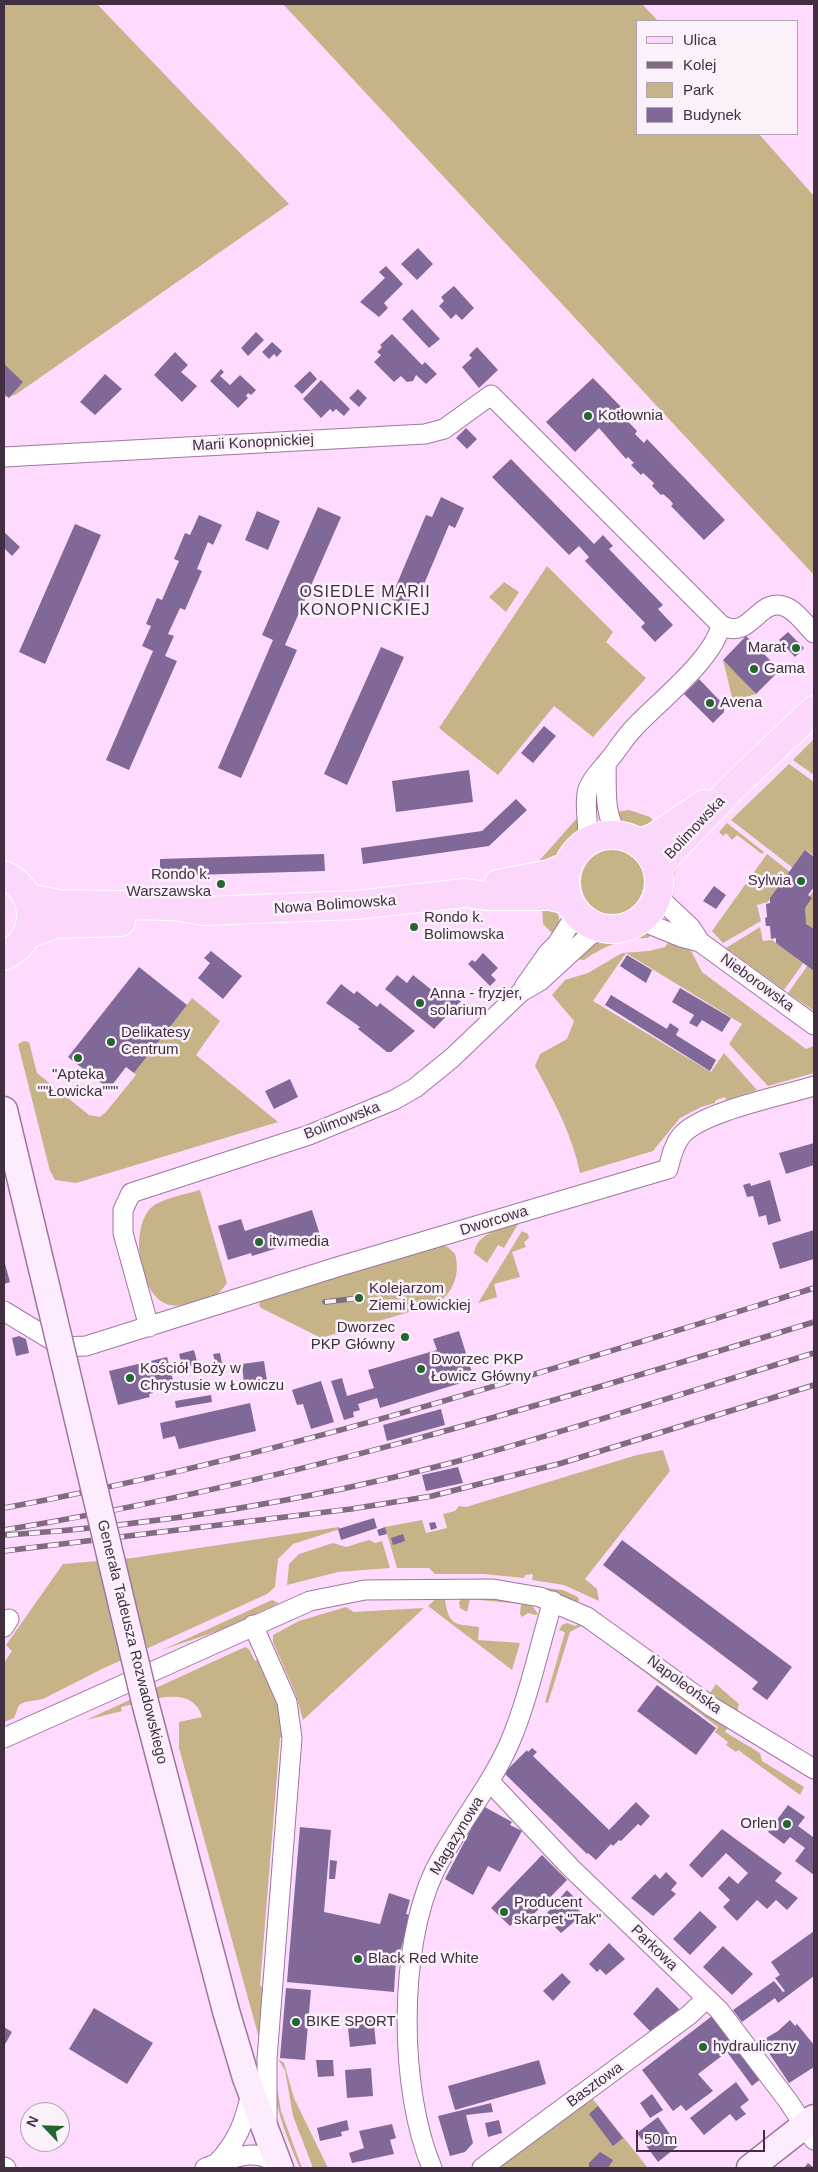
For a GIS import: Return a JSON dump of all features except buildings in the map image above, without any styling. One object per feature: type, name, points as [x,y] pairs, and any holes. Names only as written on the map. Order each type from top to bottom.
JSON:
[{"type":"main road","name":"Bolimowska","points":[[657,883],[668,855],[734,786],[814,710]]},
{"type":"main road","name":"Bolimowska","points":[[628,839],[655,837],[734,786]]},
{"type":"main road","points":[[596,837],[628,839],[647,850],[657,883],[650,910],[639,920],[628,926],[615,929],[602,928],[584,920],[573,907],[565,889],[568,866],[575,852],[596,837]]},
{"type":"main road","name":"Nowa Bolimowska","points":[[28,934],[56,924],[152,920],[204,911],[356,905],[465,893],[486,886],[549,874],[568,866]]},
{"type":"main road","points":[[4,875],[15,881],[28,898],[32,910],[28,934],[14,950],[4,956]]},
{"type":"main road","name":"Nowa Bolimowska","points":[[465,893],[487,896],[550,896],[573,907]]},
{"type":"main road","name":"Nowa Bolimowska","points":[[28,898],[60,904],[173,906],[204,911]]},
{"type":"street","name":"Marii Konopnickiej","points":[[4,457],[424,434],[444,429],[491,395],[721,625]]},
{"type":"street","points":[[587,842],[589,830],[586,802],[588,788],[632,730],[703,658],[718,638],[721,625],[730,630],[738,630],[765,609],[780,605],[788,607],[814,633]]},
{"type":"street","points":[[606,764],[606,802],[612,825],[628,839]]},
{"type":"street","name":"Nieborowska","points":[[657,883],[700,942],[814,1025]]},
{"type":"street","name":"Bolimowska","points":[[521,992],[573,907]]},
{"type":"street","name":"Nieborowska","points":[[639,920],[681,937],[700,942]]},
{"type":"street","name":"Bolimowska","points":[[149,1327],[124,1233],[123,1210],[131,1193],[308,1135],[394,1100],[415,1088],[452,1058],[521,992],[540,981],[589,936],[602,928]]},
{"type":"street","name":"Dworcowa","points":[[4,1311],[63,1347],[86,1346],[346,1265],[668,1169],[674,1148],[680,1137],[691,1126],[710,1116],[814,1086]]},
{"type":"street","name":"Generała Tadeusza Rozwadowskiego","points":[[4,1110],[145,1702],[226,2011],[251,2093],[279,2168]]},
{"type":"street","name":"Napoleońska","points":[[4,1738],[310,1601],[365,1590],[493,1589],[525,1593],[554,1601],[605,1627],[702,1700],[814,1769]]},
{"type":"street","name":"Magazynowa","points":[[432,2168],[420,2133],[410,2079],[408,1974],[430,1883],[440,1861],[490,1782],[513,1733],[554,1601]]},
{"type":"street","points":[[253,1626],[286,1702],[292,1738],[267,2059],[269,2142]]},
{"type":"street","name":"Parkowa","points":[[490,1782],[571,1868],[719,2010],[811,2128]]},
{"type":"street","name":"Basztowa","points":[[482,2168],[689,2015],[706,1999]]},
{"type":"street","points":[[210,2166],[230,2150],[240,2131],[251,2093]]},
{"type":"street","points":[[750,2168],[811,2128]]},
{"type":"street","points":[[210,2166],[244,2155],[256,2155],[267,2157],[275,2162],[279,2168]]},
{"type":"green space","points":[[4,4],[97,4],[289,204],[15,395],[4,397]]},
{"type":"green space","points":[[283,4],[642,4],[657,20],[636,20],[636,135],[760,135],[814,196],[814,575]]},
{"type":"green space","points":[[547,566],[613,632],[606,642],[646,678],[593,737],[554,706],[498,775],[439,728]]},
{"type":"green space","points":[[504,582],[519,592],[506,612],[489,597]]},
{"type":"green space","points":[[723,660],[756,694],[733,701]]},
{"type":"green space","points":[[814,739],[814,775],[793,760]]},
{"type":"green space","points":[[789,764],[814,782],[814,856],[806,850],[793,868],[731,820]]},
{"type":"green space","points":[[629,810],[650,817],[658,827],[634,827],[624,822],[615,812]]},
{"type":"green space","points":[[582,817],[577,837],[570,850],[558,860],[540,869],[539,861],[577,818]]},
{"type":"green space","points":[[727,823],[764,852],[762,854],[737,835],[732,840],[726,833],[723,836],[719,832]]},
{"type":"green space","points":[[607,849],[621,849],[633,854],[642,863],[647,875],[645,895],[638,906],[621,915],[607,915],[595,910],[586,901],[581,889],[581,875],[586,863],[595,854]]},
{"type":"green space","points":[[767,854],[790,872],[768,902],[757,905],[761,921],[723,943],[712,931]]},
{"type":"green space","points":[[681,861],[674,875],[673,902],[667,889],[667,876]]},
{"type":"green space","points":[[814,890],[814,933],[799,922],[799,910]]},
{"type":"green space","points":[[542,901],[558,915],[559,924],[555,936],[543,924]]},
{"type":"green space","points":[[760,927],[763,941],[772,940],[804,962],[784,990],[726,948]]},
{"type":"green space","points":[[639,930],[653,932],[648,938],[622,941],[606,947],[584,960],[576,959],[599,941]]},
{"type":"green space","points":[[670,940],[691,951],[702,972],[806,1049],[814,1046],[814,1073],[768,1086],[729,1044],[742,1024],[626,953],[593,1001],[711,1072],[724,1053],[757,1090],[726,1100],[725,1097],[716,1100],[715,1103],[701,1107],[680,1118],[653,1151],[580,1173],[567,1131],[535,1066],[540,1054],[567,1039],[574,1021],[552,995],[565,980],[588,973],[622,953],[649,951],[665,947]]},
{"type":"green space","points":[[808,965],[814,970],[814,1011],[788,993]]},
{"type":"green space","points":[[192,998],[220,1021],[196,1055],[278,1122],[76,1183],[55,1180],[50,1171],[18,1044],[24,1041],[29,1042],[37,1073],[89,1115],[100,1117],[136,1075],[134,1073]]},
{"type":"green space","points":[[200,1190],[227,1283],[220,1292],[210,1298],[183,1305],[170,1305],[159,1300],[150,1289],[144,1275],[140,1258],[139,1241],[141,1226],[147,1213],[156,1204]]},
{"type":"green space","points":[[518,1224],[504,1248],[498,1245],[487,1263],[474,1253],[480,1241],[491,1232]]},
{"type":"green space","points":[[522,1231],[528,1234],[529,1238],[524,1242],[526,1247],[512,1252],[520,1277],[494,1284],[497,1297],[478,1303]]},
{"type":"green space","points":[[442,1245],[448,1247],[455,1254],[457,1262],[456,1277],[450,1291],[433,1305],[321,1338],[261,1308],[259,1305],[261,1299]]},
{"type":"green space","points":[[663,1450],[670,1471],[585,1579],[597,1589],[599,1601],[564,1585],[532,1580],[533,1574],[525,1575],[524,1578],[484,1574],[435,1574],[429,1568],[397,1568],[385,1527],[422,1520],[426,1533],[447,1528],[443,1514],[455,1511],[459,1506],[466,1507],[637,1455]]},
{"type":"green space","points":[[339,1527],[340,1529],[293,1544],[278,1559],[275,1587],[267,1594],[102,1669],[43,1699],[25,1702],[19,1705],[14,1718],[4,1722],[4,1663],[12,1651],[6,1645],[63,1564],[132,1558]]},
{"type":"green space","points":[[369,1540],[375,1543],[382,1541],[390,1568],[338,1572],[287,1585],[289,1564],[299,1554],[333,1543],[346,1547]]},
{"type":"green space","points":[[536,1587],[563,1590],[578,1597],[579,1600],[578,1602]]},
{"type":"green space","points":[[438,1597],[445,1600],[449,1615],[454,1622],[479,1627],[478,1640],[520,1643],[512,1670],[428,1606]]},
{"type":"green space","points":[[463,1597],[491,1597],[531,1604],[538,1614],[528,1613],[522,1617],[520,1614],[521,1604],[470,1599],[467,1612],[460,1608],[459,1602]]},
{"type":"green space","points":[[272,1600],[279,1603],[221,1630],[162,1650]]},
{"type":"green space","points":[[346,1607],[354,1612],[424,1608],[303,1720],[296,1695],[273,1642],[273,1635],[299,1621]]},
{"type":"green space","points":[[579,1622],[600,1634],[598,1637],[581,1626],[570,1632],[548,1703],[545,1702],[565,1632],[559,1630],[562,1625],[567,1623],[576,1626]]},
{"type":"green space","points":[[245,1647],[249,1649],[255,1661],[261,1658],[278,1697],[286,1732],[280,1738],[260,1985],[266,1991],[262,2049],[179,1748],[179,1722],[202,1717],[197,1706],[189,1700],[179,1697],[167,1697],[121,1707],[122,1711],[86,1720]]},
{"type":"green space","points":[[617,1647],[699,1709],[728,1727],[725,1732],[760,1753],[762,1761],[804,1787],[800,1795],[738,1750],[736,1752],[726,1745],[728,1742],[715,1732],[718,1727],[615,1650]]},
{"type":"green space","points":[[716,1684],[739,1704],[737,1712],[712,1697],[710,1693]]},
{"type":"green space","points":[[278,2059],[284,2063],[294,2098],[328,2168],[313,2168],[293,2116],[285,2070]]},
{"type":"green space","points":[[276,2082],[281,2111],[302,2168],[300,2168],[292,2150],[279,2113],[275,2090]]},
{"type":"green space","points":[[592,2098],[648,2168],[494,2168]]},
{"type":"railway","points":[[4,1508],[209,1464],[311,1438],[513,1381],[814,1288]]},
{"type":"railway","points":[[325,1302],[359,1298]]},
{"type":"railway","points":[[4,1530],[107,1512],[311,1466],[513,1412],[814,1322]]},
{"type":"railway","points":[[7,1535],[119,1525],[231,1510],[397,1477],[633,1410],[814,1353]]},
{"type":"railway","points":[[4,1551],[351,1509],[432,1496],[562,1463],[814,1385]]},
{"type":"place","name":"Kotłownia","points":[[588,416]]},
{"type":"place","name":"Marat","points":[[796,648]]},
{"type":"place","name":"Gama","points":[[754,669]]},
{"type":"place","name":"Avena","points":[[710,703]]},
{"type":"place","name":"Sylwia","points":[[801,881]]},
{"type":"place","name":"Rondo k. Warszawska","points":[[221,884]]},
{"type":"place","name":"Rondo k. Bolimowska","points":[[414,927]]},
{"type":"place","name":"Anna - fryzjer, solarium","points":[[420,1003]]},
{"type":"place","name":"Delikatesy Centrum","points":[[111,1042]]},
{"type":"place","name":"\"Apteka \"\"Łowicka\"\"\"","points":[[78,1058]]},
{"type":"place","name":"itv media","points":[[259,1242]]},
{"type":"place","name":"Kolejarzom Ziemi Łowickiej","points":[[359,1298]]},
{"type":"place","name":"Dworzec PKP Główny","points":[[405,1337]]},
{"type":"place","name":"Dworzec PKP Łowicz Główny","points":[[421,1369]]},
{"type":"place","name":"Kościół Boży w Chrystusie w Łowiczu","points":[[130,1378]]},
{"type":"place","name":"Orlen","points":[[787,1824]]},
{"type":"place","name":"Producent skarpet \"Tak\"","points":[[504,1912]]},
{"type":"place","name":"Black Red White","points":[[358,1959]]},
{"type":"place","name":"BIKE SPORT","points":[[296,2022]]},
{"type":"place","name":"hydrauliczny","points":[[703,2047]]},
{"type":"district","name":"OSIEDLE MARII KONOPNICKIEJ","points":[[365,602]]}]
